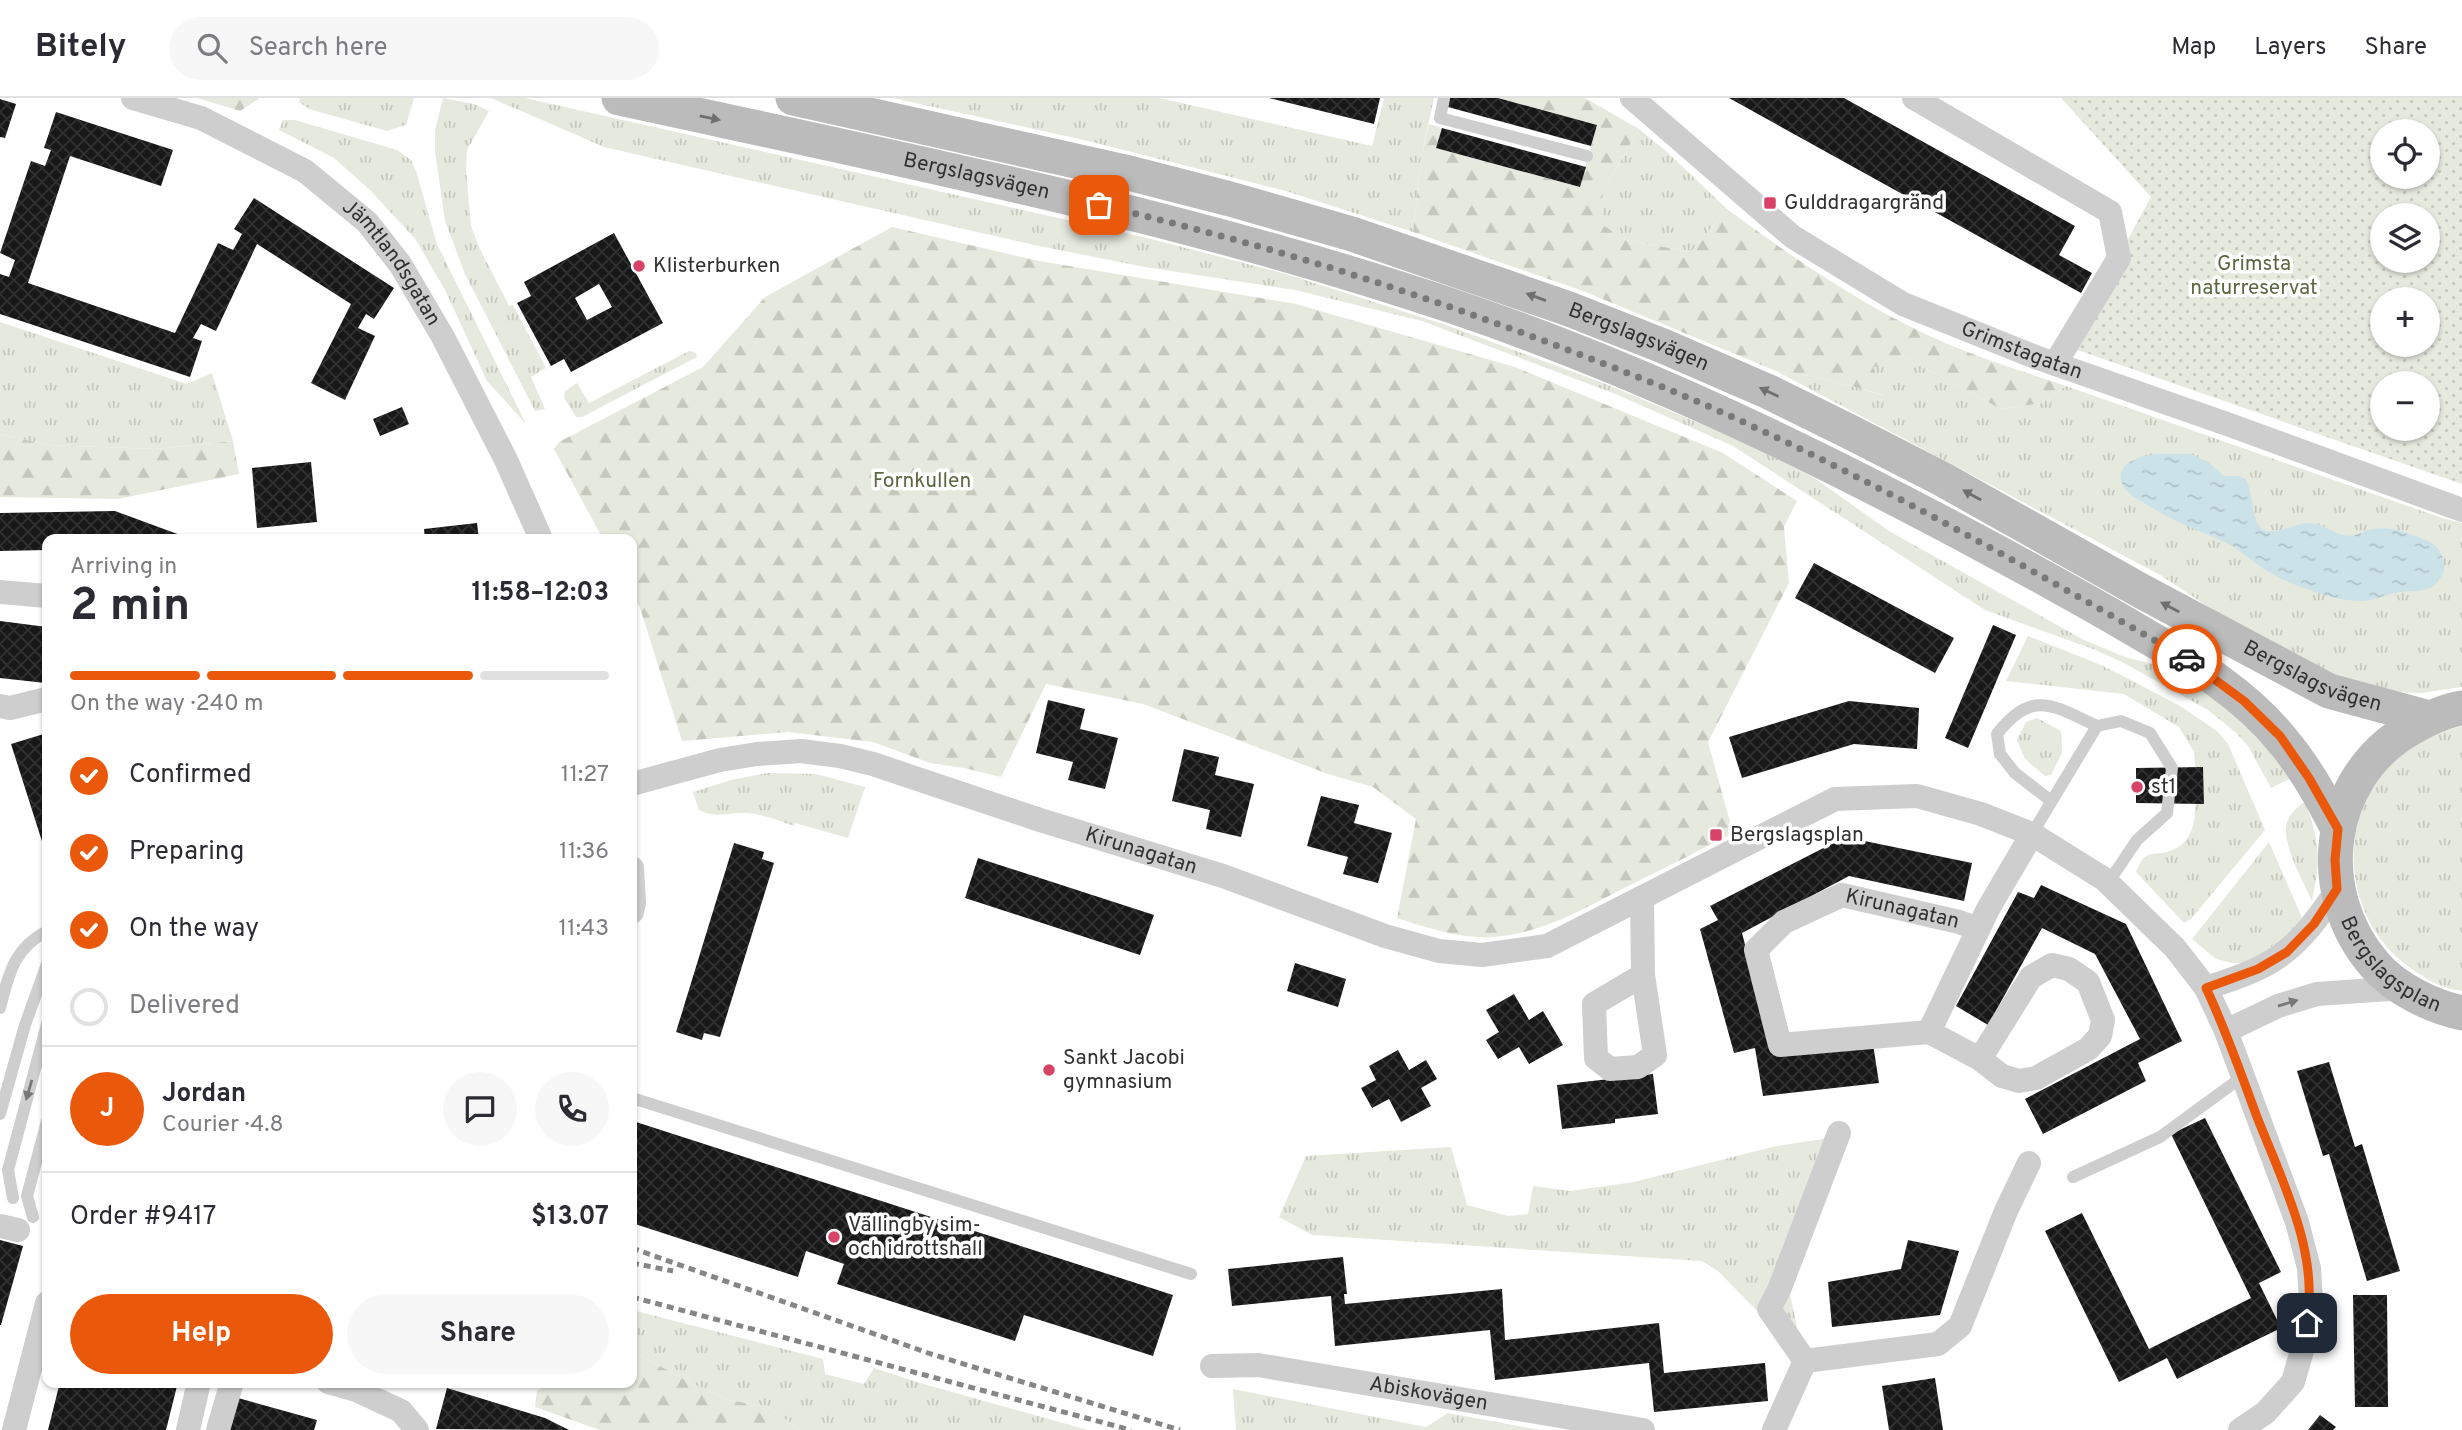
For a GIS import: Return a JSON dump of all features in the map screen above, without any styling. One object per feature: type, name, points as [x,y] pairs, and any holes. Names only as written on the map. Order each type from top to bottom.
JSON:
[{"type":"main road","name":"Bergslagsvägen","points":[[619,98],[1013,185],[1232,238],[1460,309],[1652,382],[1742,421],[1913,507],[2189,660],[2244,701],[2280,736],[2309,778],[2338,829]]},
{"type":"main road","name":"Bergslagsvägen","points":[[793,98],[1125,172],[1230,199],[1352,234],[1569,309],[1769,392],[1850,432],[1942,479],[2143,592],[2329,691],[2429,718]]},
{"type":"main road","name":"Bergslagsplan","points":[[2455,1018],[2403,988],[2375,965],[2341,902],[2337,889],[2335,860],[2338,829],[2348,796],[2366,765],[2394,738],[2429,718],[2462,708]]},
{"type":"street","name":"Jämtlandsgatan","points":[[133,98],[201,118],[305,171],[367,222],[400,264],[443,337],[506,460],[539,534]]},
{"type":"street","name":"Grimstagatan","points":[[1632,98],[1793,237],[1903,304],[2056,364],[2462,510]]},
{"type":"street","points":[[1914,98],[2110,212],[2119,258],[2056,364]]},
{"type":"street","points":[[0,592],[42,596]]},
{"type":"street","points":[[0,706],[10,708],[42,700]]},
{"type":"street","name":"Kirunagatan","points":[[637,783],[720,760],[757,754],[801,751],[840,756],[873,764],[1053,824],[1223,876],[1385,936],[1450,952],[1482,955],[1547,946],[1835,799],[1917,796],[1981,814],[2032,834],[2108,883],[2175,948],[2206,988],[2226,1031],[2297,1222],[2309,1268],[2311,1302],[2304,1344],[2293,1382],[2265,1413],[2240,1430]]},
{"type":"street","name":"Kirunagatan","points":[[1978,929],[1959,922],[1842,895],[1784,922],[1756,950],[1780,1045],[1929,1032],[1978,929],[2032,834]]},
{"type":"street","points":[[2206,988],[2258,969],[2287,952],[2314,924],[2337,889]]},
{"type":"street","points":[[1642,898],[1643,975]]},
{"type":"street","points":[[1929,1032],[1980,1059],[2003,1076],[2019,1081],[2036,1078],[2088,1049],[2099,1036],[2103,1020],[2088,982],[2069,969],[2052,965],[2031,977],[1980,1059]]},
{"type":"street","points":[[2226,1031],[2278,1006],[2317,995],[2403,988]]},
{"type":"street","points":[[1805,1361],[1769,1309],[1779,1290],[1839,1133]]},
{"type":"street","points":[[1805,1361],[1938,1345],[1960,1326],[2006,1211],[2029,1163]]},
{"type":"street","points":[[14,1430],[42,1324]]},
{"type":"street","points":[[1774,1430],[1805,1361]]},
{"type":"street","name":"Abiskovägen","points":[[1212,1366],[1258,1365],[1643,1430]]},
{"type":"street","points":[[188,1430],[198,1388]]},
{"type":"street","points":[[218,1430],[230,1388]]},
{"type":"street","points":[[349,1388],[401,1411],[417,1430]]},
{"type":"lane","points":[[1444,98],[1440,118],[1587,156]]},
{"type":"lane","points":[[2051,801],[2015,773],[2000,754],[1997,734],[2012,714],[2038,704],[2061,709],[2097,726],[2121,721],[2150,733],[2172,768],[2167,813],[2137,840],[2108,883]]},
{"type":"lane","points":[[2032,834],[2097,726]]},
{"type":"lane","points":[[0,1008],[12,962],[42,934]]},
{"type":"lane","points":[[0,1114],[24,1025],[42,977]]},
{"type":"lane","points":[[17,1224],[8,1171],[42,1042]]},
{"type":"lane","points":[[2073,1178],[2160,1137],[2242,1077]]},
{"type":"lane","points":[[637,1099],[1191,1274]]},
{"type":"lane","points":[[17,1224],[42,1140]]},
{"type":"lane","points":[[0,1186],[13,1198]]},
{"type":"lane","points":[[17,1224],[42,1222]]},
{"type":"green space","points":[[197,98],[260,98],[240,111]]},
{"type":"green space","points":[[300,98],[414,98],[406,125],[387,131],[309,109],[299,102]]},
{"type":"green space","points":[[443,98],[474,104],[489,111],[467,150],[471,226],[509,306],[513,305],[546,368],[531,377],[545,409],[535,411],[465,274],[445,221],[435,151],[435,130]]},
{"type":"green space","points":[[491,98],[525,98],[1147,238],[1286,274],[1446,325],[1606,384],[1739,440],[1813,477],[1889,531],[2084,640],[2125,657],[2168,665],[2239,715],[2291,778],[2271,788],[2248,746],[2208,710],[2124,663],[2093,649],[1985,610],[1733,446],[1618,395],[1422,321],[1295,290],[1145,267],[1039,246],[604,147]]},
{"type":"green space","points":[[893,98],[1159,98],[1372,146],[1384,98],[1434,98],[1421,158],[1413,232],[1286,191],[1088,141]]},
{"type":"green space","points":[[1498,98],[1585,98],[1639,129],[1603,191],[1601,224],[1626,240],[1691,252],[1727,209],[1807,266],[1891,317],[1964,351],[2066,386],[2042,403],[2001,409],[1900,355],[1873,368],[1884,395],[1816,377],[1776,371],[1583,291],[1413,232],[1421,158],[1429,124],[1442,128],[1436,148],[1580,187],[1597,125]]},
{"type":"green space","name":"Grimsta naturreservat","points":[[2061,98],[2462,98],[2462,484],[2069,347],[2151,197]]},
{"type":"green space","points":[[283,120],[295,120],[397,150],[411,160],[437,244],[526,424],[487,381],[445,290],[416,240],[371,191],[334,158],[279,130]]},
{"type":"green space","points":[[1639,129],[1727,209],[1691,252],[1626,240],[1600,224],[1603,191]]},
{"type":"green space","name":"Fornkullen","points":[[892,227],[1039,261],[1296,304],[1515,367],[1723,453],[1797,501],[1784,527],[1789,583],[1708,742],[1733,833],[1549,924],[1502,936],[1475,937],[1449,933],[1397,918],[1416,819],[1373,787],[1328,774],[1143,704],[1046,684],[1001,777],[930,763],[873,742],[788,732],[682,741],[637,602],[637,534],[600,534],[554,449],[559,442],[703,367],[765,297]]},
{"type":"green space","points":[[0,322],[187,384],[212,373],[233,441],[155,449],[48,445],[0,434]]},
{"type":"green space","points":[[689,351],[696,353],[697,357],[582,417],[576,417],[564,398],[565,391],[577,383],[589,403]]},
{"type":"green space","points":[[1900,355],[2001,409],[2042,403],[2066,386],[2462,523],[2462,687],[2421,693],[2391,692],[2351,684],[2241,629],[2162,576],[1776,371],[1816,377],[1883,395],[1872,368]]},
{"type":"green space","points":[[0,434],[48,445],[155,449],[233,441],[239,474],[118,499],[0,497]]},
{"type":"green space","points":[[2028,636],[2101,665],[2180,706],[2217,731],[2228,744],[2265,830],[2191,919],[2184,923],[2136,872],[2147,855],[2175,849],[2190,834],[2195,804],[2204,803],[2203,768],[2195,767],[2194,752],[2179,727],[2124,694],[2006,681]]},
{"type":"green space","points":[[2037,718],[2061,731],[2062,753],[2051,775],[2045,776],[2025,759],[2017,740],[2026,722]]},
{"type":"green space","points":[[2462,726],[2462,991],[2427,979],[2388,948],[2372,926],[2361,901],[2355,875],[2354,848],[2368,795],[2384,772],[2401,755],[2420,743]]},
{"type":"green space","points":[[767,773],[816,774],[865,787],[848,838],[795,823],[794,826],[757,814],[716,815],[699,810],[693,792],[731,780]]},
{"type":"green space","points":[[2305,801],[2318,851],[2312,901],[2294,862],[2286,830],[2290,816]]},
{"type":"green space","points":[[2269,842],[2303,920],[2293,935],[2252,963],[2232,963],[2216,959],[2192,939]]},
{"type":"green space","points":[[1823,1139],[1848,1139],[1788,1284],[1798,1332],[1764,1318],[1718,1271],[1702,1261],[1312,1235],[1279,1217],[1306,1156],[1451,1147],[1467,1205],[1508,1216],[1528,1214],[1533,1186],[1570,1191],[1634,1182],[1776,1146]]},
{"type":"green space","points":[[637,1311],[823,1359],[825,1374],[864,1384],[874,1368],[1088,1430],[800,1430],[768,1407],[729,1400],[637,1354]]},
{"type":"green space","points":[[637,1354],[729,1400],[768,1407],[800,1430],[600,1430],[535,1407],[537,1391],[541,1388],[637,1388]]},
{"type":"green space","points":[[1233,1389],[1426,1427],[1448,1413],[1540,1430],[1236,1430]]},
{"type":"water","points":[[2157,454],[2191,454],[2208,462],[2224,476],[2246,479],[2256,518],[2262,530],[2274,531],[2308,523],[2318,524],[2348,536],[2373,529],[2399,531],[2435,545],[2444,562],[2442,574],[2431,588],[2364,601],[2328,596],[2289,582],[2263,568],[2231,545],[2164,515],[2129,493],[2122,483],[2123,469],[2134,460]]},
{"type":"building","points":[[1269,98],[1380,98],[1374,124]]},
{"type":"building","points":[[1450,98],[1498,98],[1597,125],[1591,146],[1448,107]]},
{"type":"building","points":[[1729,98],[1844,98],[2075,226],[2059,255],[2092,273],[2081,293]]},
{"type":"building","points":[[0,99],[16,104],[5,138],[0,137]]},
{"type":"building","points":[[56,112],[173,150],[161,186],[70,156],[28,283],[175,333],[218,243],[233,250],[242,234],[234,229],[254,198],[394,288],[374,319],[366,314],[358,328],[375,336],[345,400],[311,383],[351,304],[257,244],[216,331],[201,324],[193,338],[202,341],[190,377],[0,314],[0,274],[9,277],[15,260],[0,253],[31,161],[45,166],[51,150],[44,148]]},
{"type":"building","points":[[1442,128],[1586,167],[1580,187],[1436,148]]},
{"type":"building","points":[[614,233],[663,323],[571,372],[564,359],[551,366],[517,303],[531,296],[524,282]],"holes":[[[599,284],[612,307],[587,320],[575,298]]]},
{"type":"building","points":[[402,407],[409,424],[380,436],[373,419]]},
{"type":"building","points":[[311,462],[317,522],[257,528],[252,468]]},
{"type":"building","points":[[115,511],[177,534],[42,534],[42,550],[0,551],[0,513]]},
{"type":"building","points":[[477,523],[478,534],[424,534],[424,529]]},
{"type":"building","points":[[1814,563],[1954,638],[1935,673],[1795,598]]},
{"type":"building","points":[[0,621],[42,626],[42,683],[0,678]]},
{"type":"building","points":[[1993,625],[2016,635],[1968,748],[1945,738]]},
{"type":"building","points":[[1048,700],[1085,709],[1080,729],[1118,738],[1105,789],[1068,780],[1073,762],[1036,753]]},
{"type":"building","points":[[1849,701],[1919,708],[1917,749],[1854,744],[1742,778],[1729,737]]},
{"type":"building","points":[[42,735],[42,841],[11,744]]},
{"type":"building","points":[[1184,749],[1219,757],[1215,775],[1254,784],[1241,837],[1206,829],[1210,810],[1172,801]]},
{"type":"building","points":[[2203,767],[2204,804],[2136,803],[2136,768]]},
{"type":"building","points":[[1321,796],[1359,805],[1354,823],[1392,833],[1378,883],[1343,874],[1348,857],[1307,846]]},
{"type":"building","points":[[1845,837],[1972,863],[1964,901],[1849,876],[1742,933],[1774,1055],[1873,1044],[1879,1083],[1763,1096],[1755,1048],[1734,1053],[1700,929],[1718,920],[1710,906]]},
{"type":"building","points":[[734,843],[764,852],[762,859],[774,863],[720,1037],[704,1033],[702,1040],[676,1032]]},
{"type":"building","points":[[978,858],[1154,915],[1140,955],[965,898]]},
{"type":"building","points":[[2041,885],[2126,924],[2182,1041],[2138,1063],[2146,1081],[2043,1134],[2025,1099],[2140,1039],[2095,954],[2042,928],[1988,1025],[1956,1006],[2018,892],[2034,898]]},
{"type":"building","points":[[1295,963],[1346,979],[1338,1007],[1287,991]]},
{"type":"building","points":[[1514,994],[1529,1020],[1543,1011],[1563,1045],[1529,1064],[1519,1047],[1498,1059],[1486,1040],[1499,1032],[1486,1010]]},
{"type":"building","points":[[1398,1050],[1409,1070],[1426,1060],[1437,1079],[1421,1088],[1431,1106],[1401,1122],[1389,1099],[1372,1108],[1361,1088],[1376,1080],[1369,1066]]},
{"type":"building","points":[[2329,1062],[2355,1147],[2362,1144],[2400,1271],[2367,1281],[2329,1154],[2323,1156],[2297,1071]]},
{"type":"building","points":[[1653,1074],[1658,1114],[1615,1119],[1615,1123],[1562,1129],[1557,1085]]},
{"type":"building","points":[[2205,1118],[2281,1272],[2259,1283],[2281,1328],[2177,1379],[2167,1358],[2119,1382],[2045,1231],[2082,1213],[2149,1349],[2251,1298],[2171,1134]]},
{"type":"building","name":"Vällingby sim- och idrottshall","points":[[637,1122],[1173,1295],[1153,1356],[1024,1315],[1015,1341],[837,1284],[844,1264],[806,1251],[798,1277],[637,1225]]},
{"type":"building","points":[[0,1240],[23,1246],[1,1325],[0,1325]]},
{"type":"building","points":[[1908,1240],[1959,1251],[1940,1315],[1832,1327],[1828,1282],[1901,1269]]},
{"type":"building","points":[[1343,1257],[1347,1294],[1344,1294],[1345,1304],[1502,1289],[1505,1340],[1659,1323],[1664,1373],[1765,1363],[1768,1401],[1654,1412],[1649,1363],[1495,1380],[1490,1330],[1335,1346],[1331,1296],[1232,1306],[1228,1269]]},
{"type":"building","points":[[2353,1295],[2387,1295],[2388,1407],[2355,1407]]},
{"type":"building","points":[[1935,1378],[1943,1430],[1889,1430],[1882,1386]]},
{"type":"building","points":[[58,1388],[176,1388],[166,1430],[48,1430]]},
{"type":"building","points":[[447,1388],[545,1418],[569,1430],[436,1429]]},
{"type":"building","points":[[238,1398],[317,1420],[314,1430],[229,1430]]},
{"type":"building","points":[[2320,1415],[2336,1427],[2333,1430],[2308,1430]]},
{"type":"railway","points":[[637,1250],[931,1354],[1180,1430]]},
{"type":"railway","points":[[637,1264],[673,1271]]},
{"type":"railway","points":[[637,1298],[1131,1430]]},
{"type":"way so far","points":[[1099,205],[1232,238],[1344,271],[1460,309],[1652,382],[1829,463],[2018,564],[2187,659]]},
{"type":"place","name":"Gulddragargränd","points":[[1770,203]]},
{"type":"place","name":"Klisterburken","points":[[639,266]]},
{"type":"place","name":"st1","points":[[2137,787]]},
{"type":"place","name":"Bergslagsplan","points":[[1716,835]]},
{"type":"place","name":"Sankt Jacobi gymnasium","points":[[1049,1070]]},
{"type":"place","name":"Vällingby sim- och idrottshall","points":[[834,1237]]},
{"type":"route","points":[[2187,659],[2244,701],[2280,736],[2325,803],[2338,829],[2335,860],[2337,889],[2314,924],[2287,952],[2258,969],[2206,988],[2226,1031],[2297,1222],[2309,1268],[2311,1302],[2307,1323]]}]
